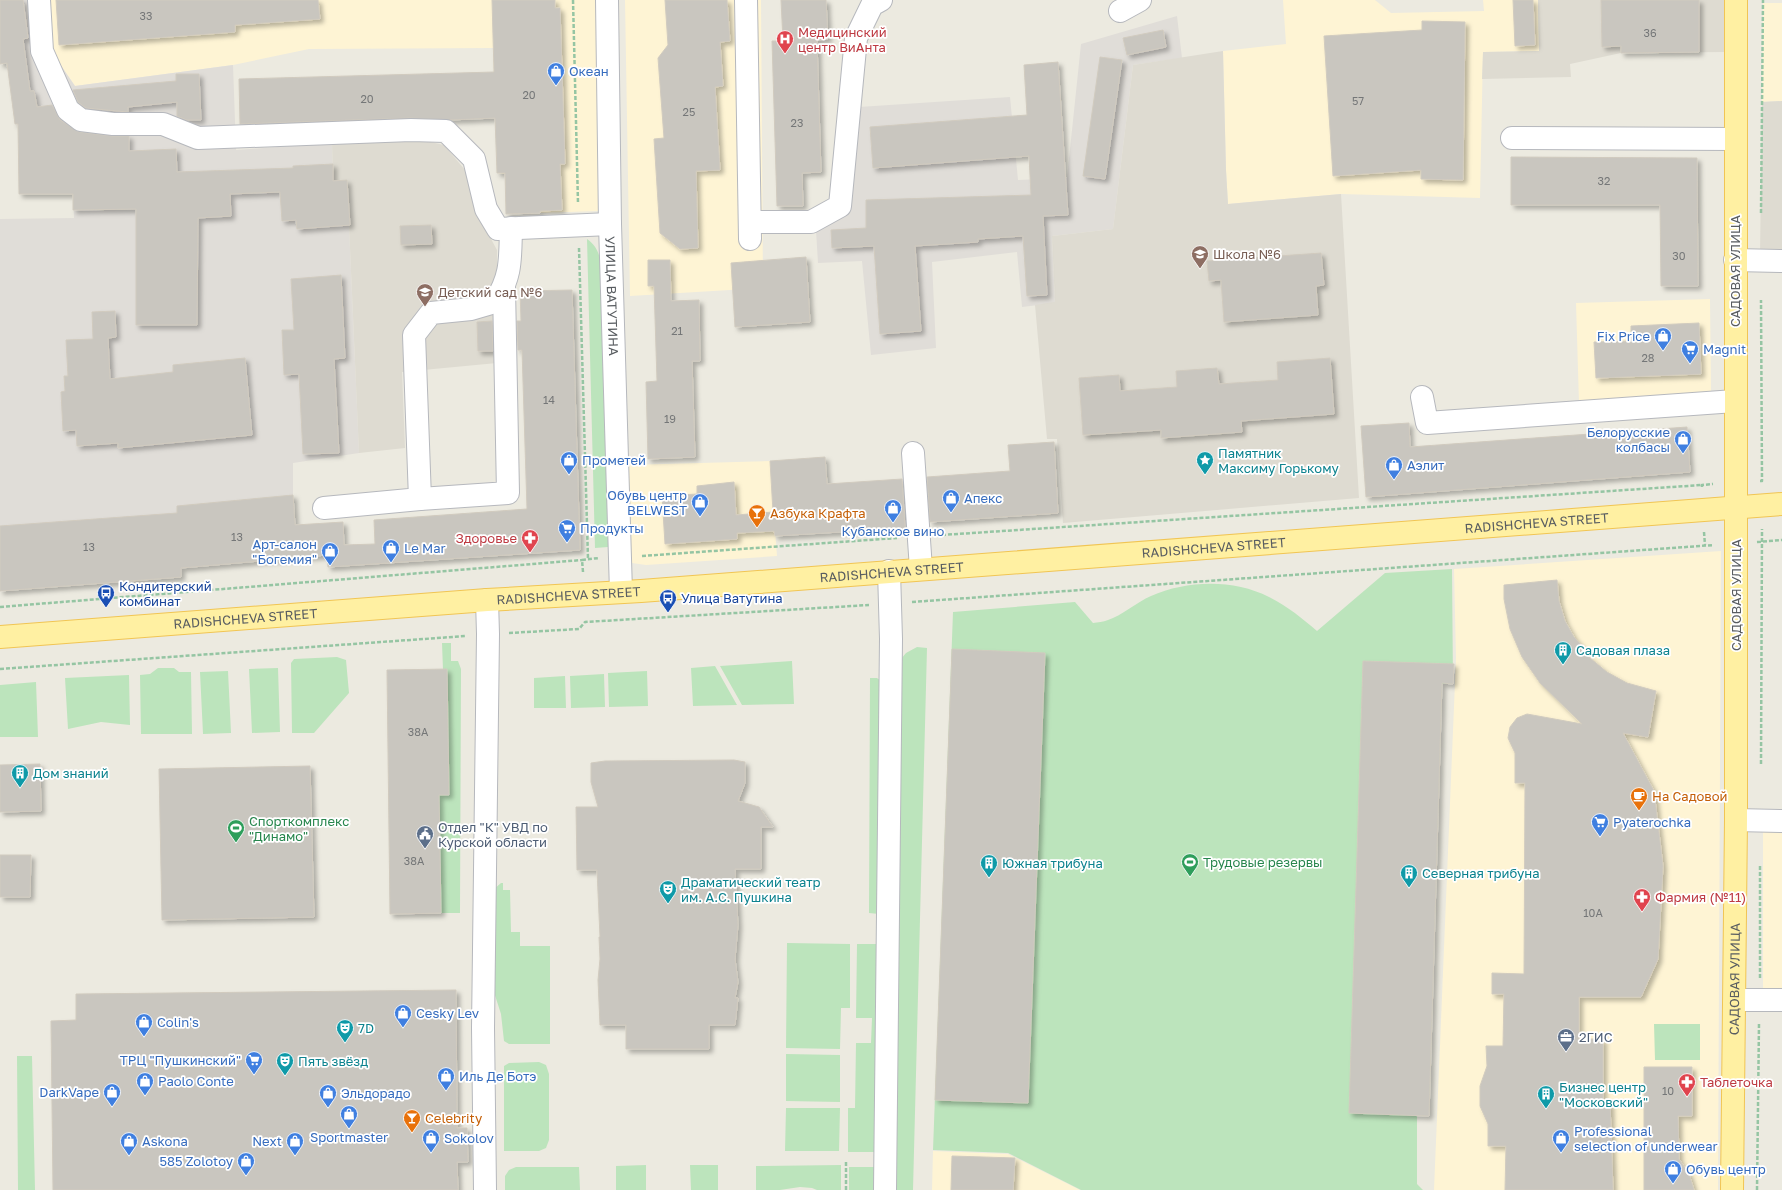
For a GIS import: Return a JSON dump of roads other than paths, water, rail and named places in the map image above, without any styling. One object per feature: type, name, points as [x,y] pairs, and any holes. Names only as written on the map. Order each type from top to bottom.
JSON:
[{"type":"main road","name":"САДОВАЯ УЛИЦА","points":[[1732,1190],[1736,820],[1736,0]]},
{"type":"main road","name":"RADISHCHEVA STREET","points":[[0,637],[487,600],[631,592],[889,571],[1782,504]]},
{"type":"street","points":[[39,0],[42,51],[68,110],[82,120],[113,124],[163,124],[198,138],[411,130],[446,131],[474,159],[486,209],[498,229],[610,224]]},
{"type":"street","name":"УЛИЦА ВАТУТИНА","points":[[607,0],[610,224],[631,592]]},
{"type":"street","points":[[746,0],[750,231],[811,222],[840,206],[856,38],[872,5],[881,0]]},
{"type":"street","points":[[1120,11],[1140,0]]},
{"type":"street","points":[[1512,138],[1735,139]]},
{"type":"street","points":[[420,499],[414,335],[431,313],[471,309],[495,302],[504,288],[509,273],[511,228]]},
{"type":"street","points":[[1735,260],[1782,261]]},
{"type":"street","points":[[324,508],[508,493],[504,288]]},
{"type":"street","points":[[1422,397],[1427,423],[1735,401]]},
{"type":"street","points":[[913,453],[921,569]]},
{"type":"street","points":[[885,1190],[891,639],[889,571]]},
{"type":"street","points":[[485,1190],[483,1028],[488,634],[487,600]]},
{"type":"street","points":[[1736,820],[1782,821]]},
{"type":"street","points":[[1735,1000],[1782,1000]]},
{"type":"street","points":[[483,1028],[492,1040],[498,1060],[498,1190]]},
{"type":"place","name":"Медицинский центр ВиАнта","points":[[785,54]]},
{"type":"place","name":"Океан","points":[[556,86]]},
{"type":"place","name":"Школа №6","points":[[1200,269]]},
{"type":"place","name":"Детский сад №6","points":[[425,307]]},
{"type":"place","name":"Fix Price","points":[[1663,351]]},
{"type":"place","name":"Magnit","points":[[1690,364]]},
{"type":"place","name":"Белорусские колбасы","points":[[1683,454]]},
{"type":"place","name":"Прометей","points":[[569,475]]},
{"type":"place","name":"Памятник Максиму Горькому","points":[[1205,475]]},
{"type":"place","name":"Аэлит","points":[[1394,480]]},
{"type":"place","name":"Апекс","points":[[951,513]]},
{"type":"place","name":"Обувь центр BELWEST","points":[[700,517]]},
{"type":"place","name":"Кубанское вино","points":[[893,523]]},
{"type":"place","name":"Азбука Крафта","points":[[757,528]]},
{"type":"place","name":"Продукты","points":[[567,543]]},
{"type":"place","name":"Здоровье","points":[[530,553]]},
{"type":"place","name":"Le Mar","points":[[391,563]]},
{"type":"place","name":"Арт-салон \"Богемия\"","points":[[330,566]]},
{"type":"place","name":"Кондитерский комбинат","points":[[106,608]]},
{"type":"place","name":"Улица Ватутина","points":[[668,613]]},
{"type":"place","name":"Садовая плаза","points":[[1563,665]]},
{"type":"place","name":"Дом знаний","points":[[20,788]]},
{"type":"place","name":"На Садовой","points":[[1639,811]]},
{"type":"place","name":"Pyaterochka","points":[[1600,837]]},
{"type":"place","name":"Спорткомплекс \"Динамо\"","points":[[236,843]]},
{"type":"place","name":"Отдел \"К\" УВД по Курской области","points":[[425,849]]},
{"type":"place","name":"Трудовые резервы","points":[[1190,877]]},
{"type":"place","name":"Южная трибуна","points":[[989,878]]},
{"type":"place","name":"Северная трибуна","points":[[1409,888]]},
{"type":"place","name":"Драматический театр им. А.С. Пушкина","points":[[668,904]]},
{"type":"place","name":"Фармия (№11)","points":[[1642,912]]},
{"type":"place","name":"Cesky Lev","points":[[403,1028]]},
{"type":"place","name":"Colin's","points":[[144,1037]]},
{"type":"place","name":"7D","points":[[345,1043]]},
{"type":"place","name":"2ГИС","points":[[1566,1052]]},
{"type":"place","name":"ТРЦ \"Пушкинский\"","points":[[254,1075]]},
{"type":"place","name":"Пять звёзд","points":[[285,1076]]},
{"type":"place","name":"Иль Де Ботэ","points":[[446,1091]]},
{"type":"place","name":"Paolo Conte","points":[[145,1096]]},
{"type":"place","name":"Таблеточка","points":[[1687,1097]]},
{"type":"place","name":"DarkVape","points":[[112,1107]]},
{"type":"place","name":"Эльдорадо","points":[[328,1108]]},
{"type":"place","name":"Бизнес центр \"Московский\"","points":[[1546,1109]]},
{"type":"place","name":"Sportmaster","points":[[349,1129]]},
{"type":"place","name":"Celebrity","points":[[412,1133]]},
{"type":"place","name":"Sokolov","points":[[431,1153]]},
{"type":"place","name":"Professional selection of underwear","points":[[1561,1153]]},
{"type":"place","name":"Askona","points":[[129,1156]]},
{"type":"place","name":"Next","points":[[295,1156]]},
{"type":"place","name":"585 Zolotoy","points":[[246,1176]]},
{"type":"place","name":"Обувь центр","points":[[1673,1184]]}]
